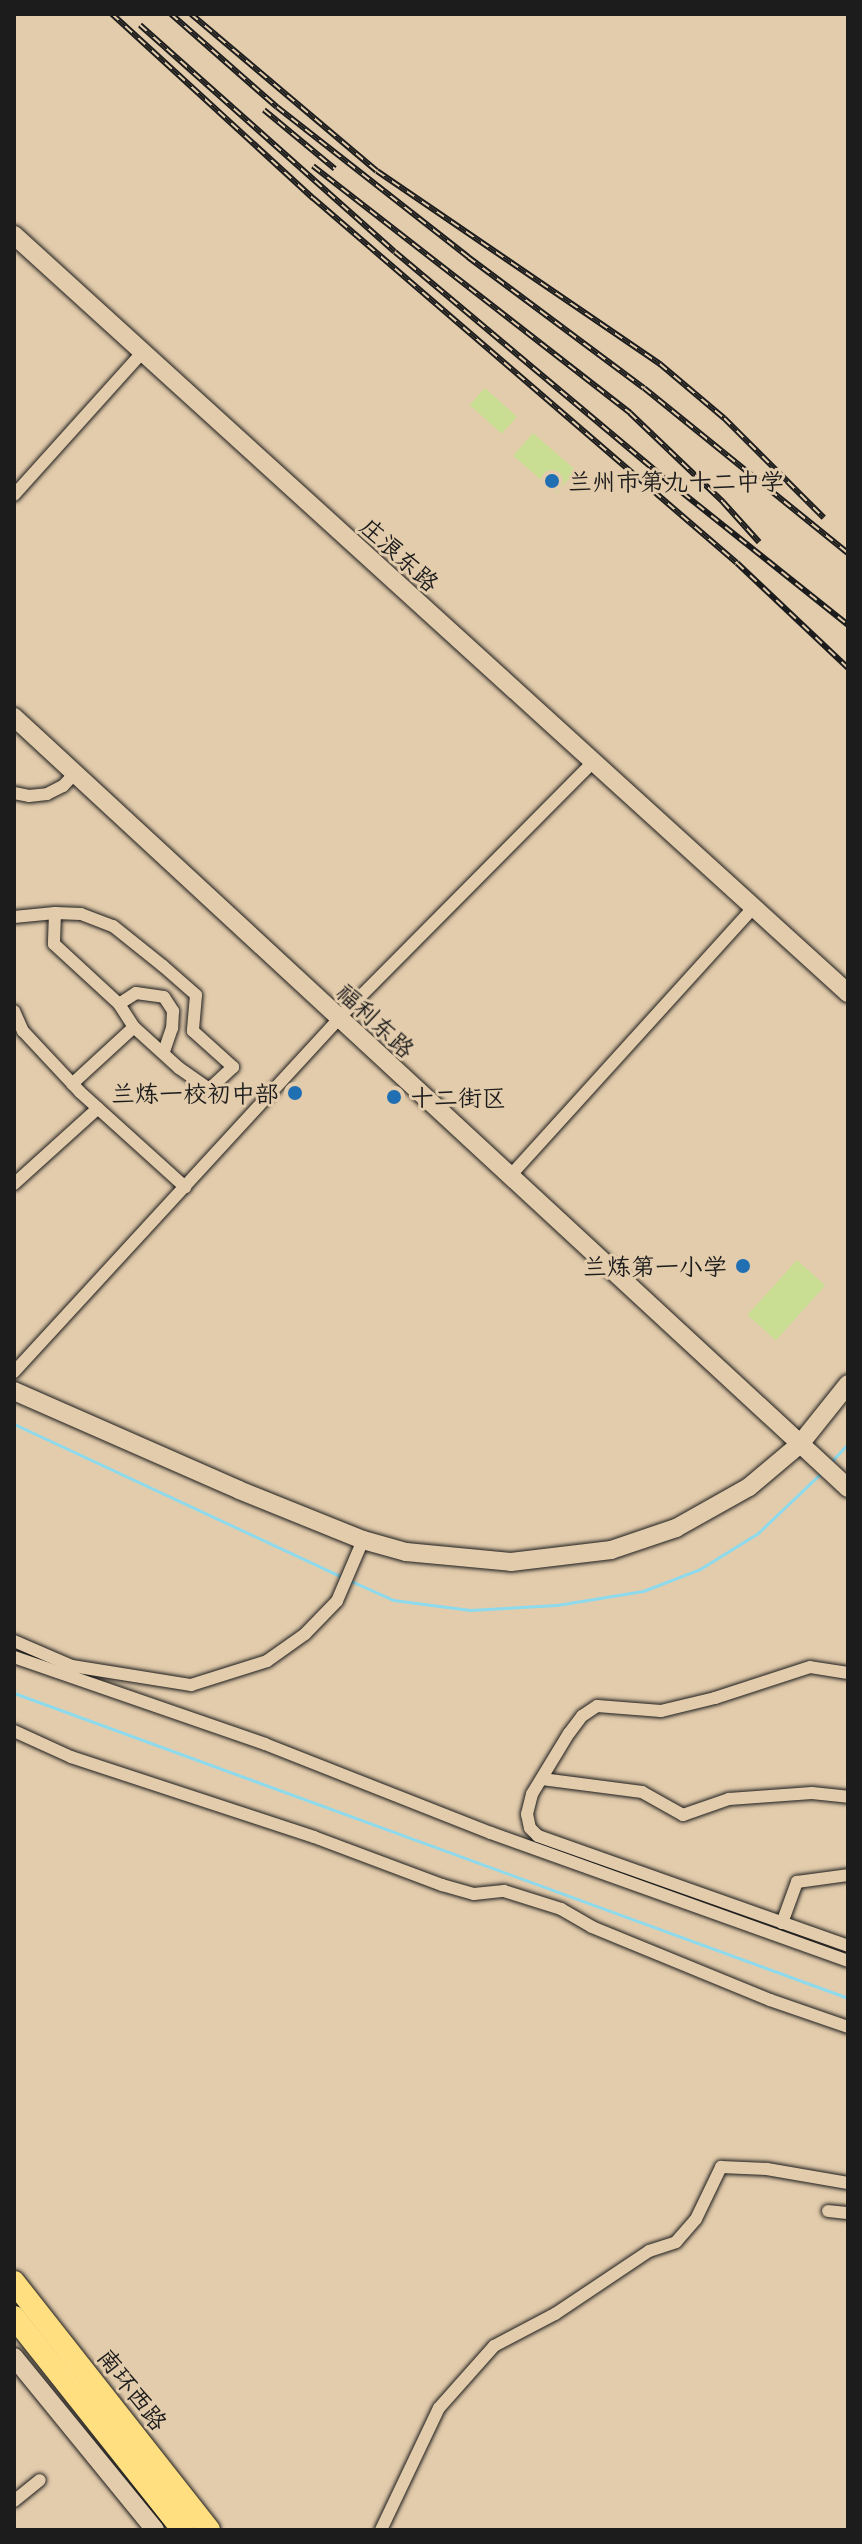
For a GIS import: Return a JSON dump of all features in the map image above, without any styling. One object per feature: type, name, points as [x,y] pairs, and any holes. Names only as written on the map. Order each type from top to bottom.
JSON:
[{"type":"highway","name":"南环西路","points":[[14,2282],[209,2530]]},
{"type":"highway","name":"南环西路","points":[[14,2317],[183,2530]]},
{"type":"street","name":"庄浪东路","points":[[14,235],[848,993]]},
{"type":"street","points":[[14,495],[142,353]]},
{"type":"street","name":"福利东路","points":[[14,717],[842,1483]]},
{"type":"street","points":[[14,1372],[339,1018],[593,762]]},
{"type":"street","points":[[15,794],[47,794],[63,786],[75,773]]},
{"type":"street","points":[[510,1176],[753,908]]},
{"type":"street","points":[[14,917],[55,913],[81,914],[113,926],[196,995],[193,1031],[233,1067],[209,1089],[179,1068],[164,1051],[134,1027],[119,1004],[54,944],[55,913]]},
{"type":"street","points":[[164,997],[180,981]]},
{"type":"street","points":[[119,1004],[136,993],[164,997],[173,1011],[172,1028],[164,1051]]},
{"type":"street","points":[[14,1011],[23,1031],[72,1084],[185,1187]]},
{"type":"street","points":[[72,1084],[134,1027]]},
{"type":"street","points":[[14,1184],[98,1108]]},
{"type":"street","points":[[14,1391],[239,1490],[363,1540],[406,1552],[511,1562],[611,1550],[676,1528],[737,1494],[804,1447],[848,1384]]},
{"type":"street","points":[[14,1641],[72,1666],[191,1685],[267,1661],[305,1634],[337,1601],[363,1540]]},
{"type":"street","points":[[14,1657],[265,1744],[581,1866],[848,1961]]},
{"type":"street","points":[[848,1673],[810,1667],[715,1698],[661,1711],[597,1706],[575,1725],[532,1794],[527,1814],[530,1828],[538,1836],[848,1946]]},
{"type":"street","points":[[14,1731],[71,1757],[300,1832],[442,1885],[474,1894],[504,1891],[561,1909],[592,1927],[770,2000],[848,2027]]},
{"type":"street","points":[[542,1779],[642,1792],[683,1815],[729,1799],[812,1793],[848,1797]]},
{"type":"street","points":[[782,1923],[797,1882],[848,1875]]},
{"type":"street","points":[[381,2530],[439,2408],[494,2346],[555,2314],[649,2251],[676,2242],[696,2219],[721,2167],[767,2169],[848,2183]]},
{"type":"street","points":[[828,2211],[848,2213]]},
{"type":"street","points":[[14,2357],[155,2530]]},
{"type":"street","points":[[14,2501],[40,2480]]},
{"type":"green space","points":[[485,388],[517,417],[502,434],[470,405]]},
{"type":"green space","points":[[533,433],[576,470],[556,493],[513,456]]},
{"type":"green space","points":[[797,1260],[825,1285],[776,1340],[747,1315]]},
{"type":"waterway","points":[[14,1424],[344,1578]]},
{"type":"waterway","points":[[830,1463],[848,1444]]},
{"type":"waterway","points":[[351,1581],[393,1600],[470,1610],[557,1605],[643,1591],[700,1569],[758,1533],[822,1472]]},
{"type":"waterway","points":[[14,1693],[848,1998]]},
{"type":"railway","points":[[112,14],[313,198],[737,563],[848,668]]},
{"type":"railway","points":[[171,14],[277,107],[468,257],[644,388],[848,553]]},
{"type":"railway","points":[[191,14],[377,171],[660,364],[724,418],[824,518]]},
{"type":"railway","points":[[140,25],[395,252],[669,482],[848,625]]},
{"type":"railway","points":[[264,110],[335,169]]},
{"type":"railway","points":[[313,166],[630,413],[723,502],[759,542]]},
{"type":"place","name":"兰州市第九十二中学","points":[[552,481]]},
{"type":"place","name":"兰炼一校初中部","points":[[295,1093]]},
{"type":"place","name":"十二街区","points":[[394,1097]]},
{"type":"place","name":"兰炼第一小学","points":[[743,1266]]}]
